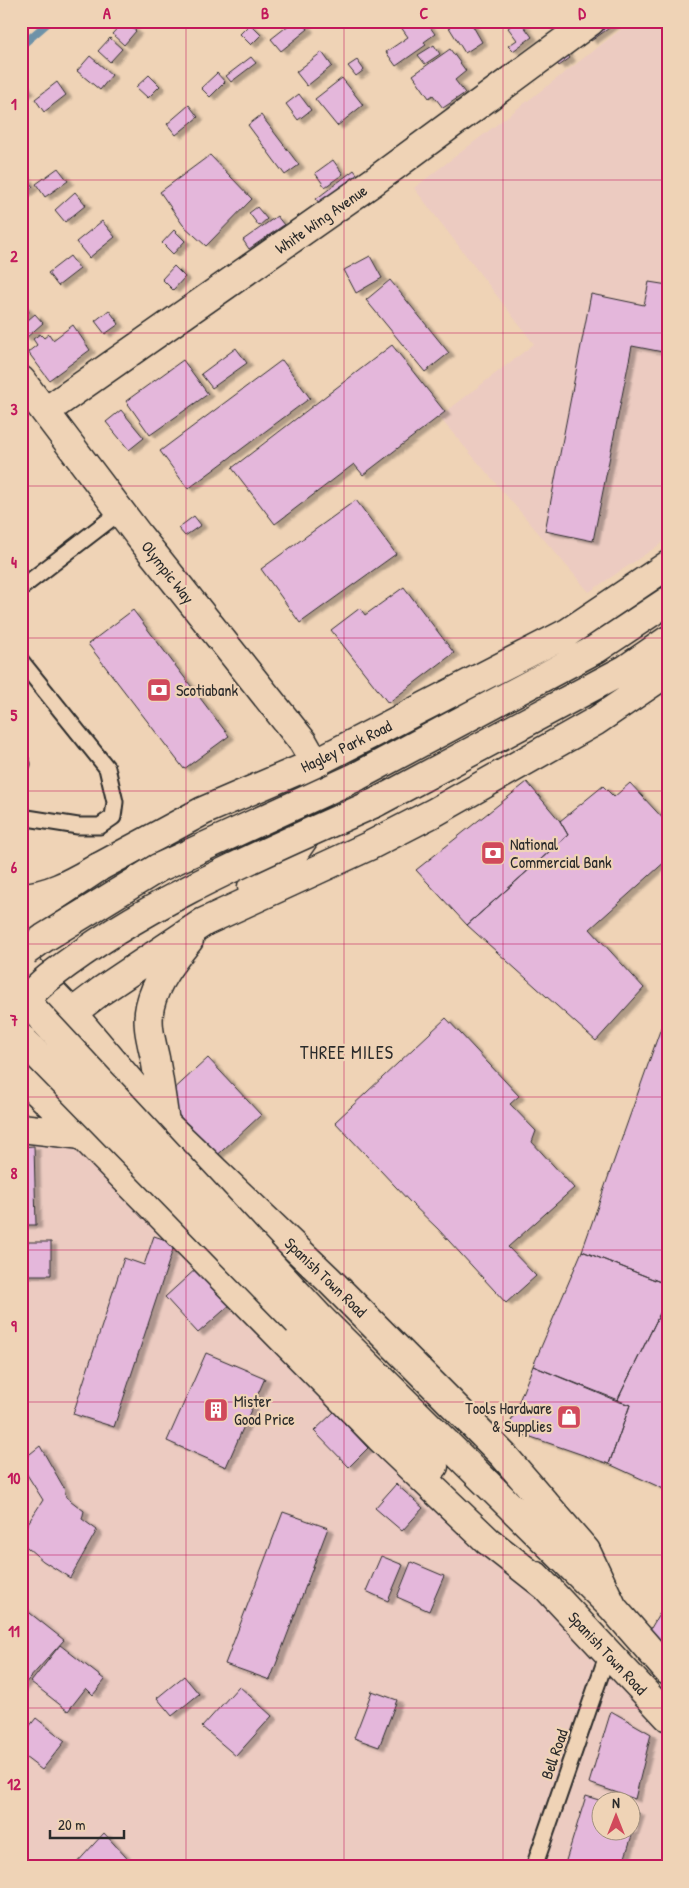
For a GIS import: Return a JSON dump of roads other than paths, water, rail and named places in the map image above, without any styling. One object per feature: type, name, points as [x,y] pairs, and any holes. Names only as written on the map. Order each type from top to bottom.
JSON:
[{"type":"main road","name":"White Wing Avenue","points":[[46,411],[373,182],[591,21]]},
{"type":"main road","name":"Olympic Way","points":[[21,380],[121,511],[303,742],[315,763]]},
{"type":"main road","name":"Hagley Park Road","points":[[21,919],[99,867],[203,811],[315,763],[567,632],[668,565]]},
{"type":"main road","name":"Hagley Park Road","points":[[23,955],[44,938],[158,868],[356,777],[596,649],[668,601]]},
{"type":"main road","points":[[21,1003],[50,975],[141,914],[220,873],[375,803],[626,669],[668,640]]},
{"type":"main road","points":[[166,1123],[148,1031],[150,1006],[158,985],[172,961],[204,922],[369,846],[435,812],[596,721],[668,672]]},
{"type":"main road","points":[[21,1058],[72,1013],[101,991],[204,922],[290,857],[314,824],[315,763]]},
{"type":"main road","points":[[21,897],[36,897],[60,889],[99,867]]},
{"type":"main road","name":"Spanish Town Road","points":[[23,955],[166,1123],[328,1279],[504,1456],[586,1551],[613,1608]]},
{"type":"main road","name":"Spanish Town Road","points":[[21,996],[548,1589],[668,1716]]},
{"type":"main road","name":"Spanish Town Road","points":[[21,1038],[313,1324],[613,1608],[668,1671]]},
{"type":"main road","name":"Spanish Town Road","points":[[21,1076],[82,1135],[380,1438],[488,1542],[548,1589]]},
{"type":"main road","points":[[21,1128],[82,1135]]},
{"type":"lane","points":[[21,588],[121,511]]},
{"type":"lane","points":[[21,817],[78,826],[100,826],[113,817],[115,802],[107,768],[23,668]]},
{"type":"lane","name":"Bell Road","points":[[534,1867],[608,1653]]},
{"type":"waterway","points":[[21,46],[50,21]]},
{"type":"place","name":"Scotiabank","points":[[159,690]]},
{"type":"place","name":"National Commercial Bank","points":[[493,853]]},
{"type":"place","name":"Mister Good Price","points":[[216,1410]]},
{"type":"place","name":"Tools Hardware & Supplies","points":[[569,1417]]},
{"type":"district","name":"THREE MILES","points":[[347,1052]]}]
